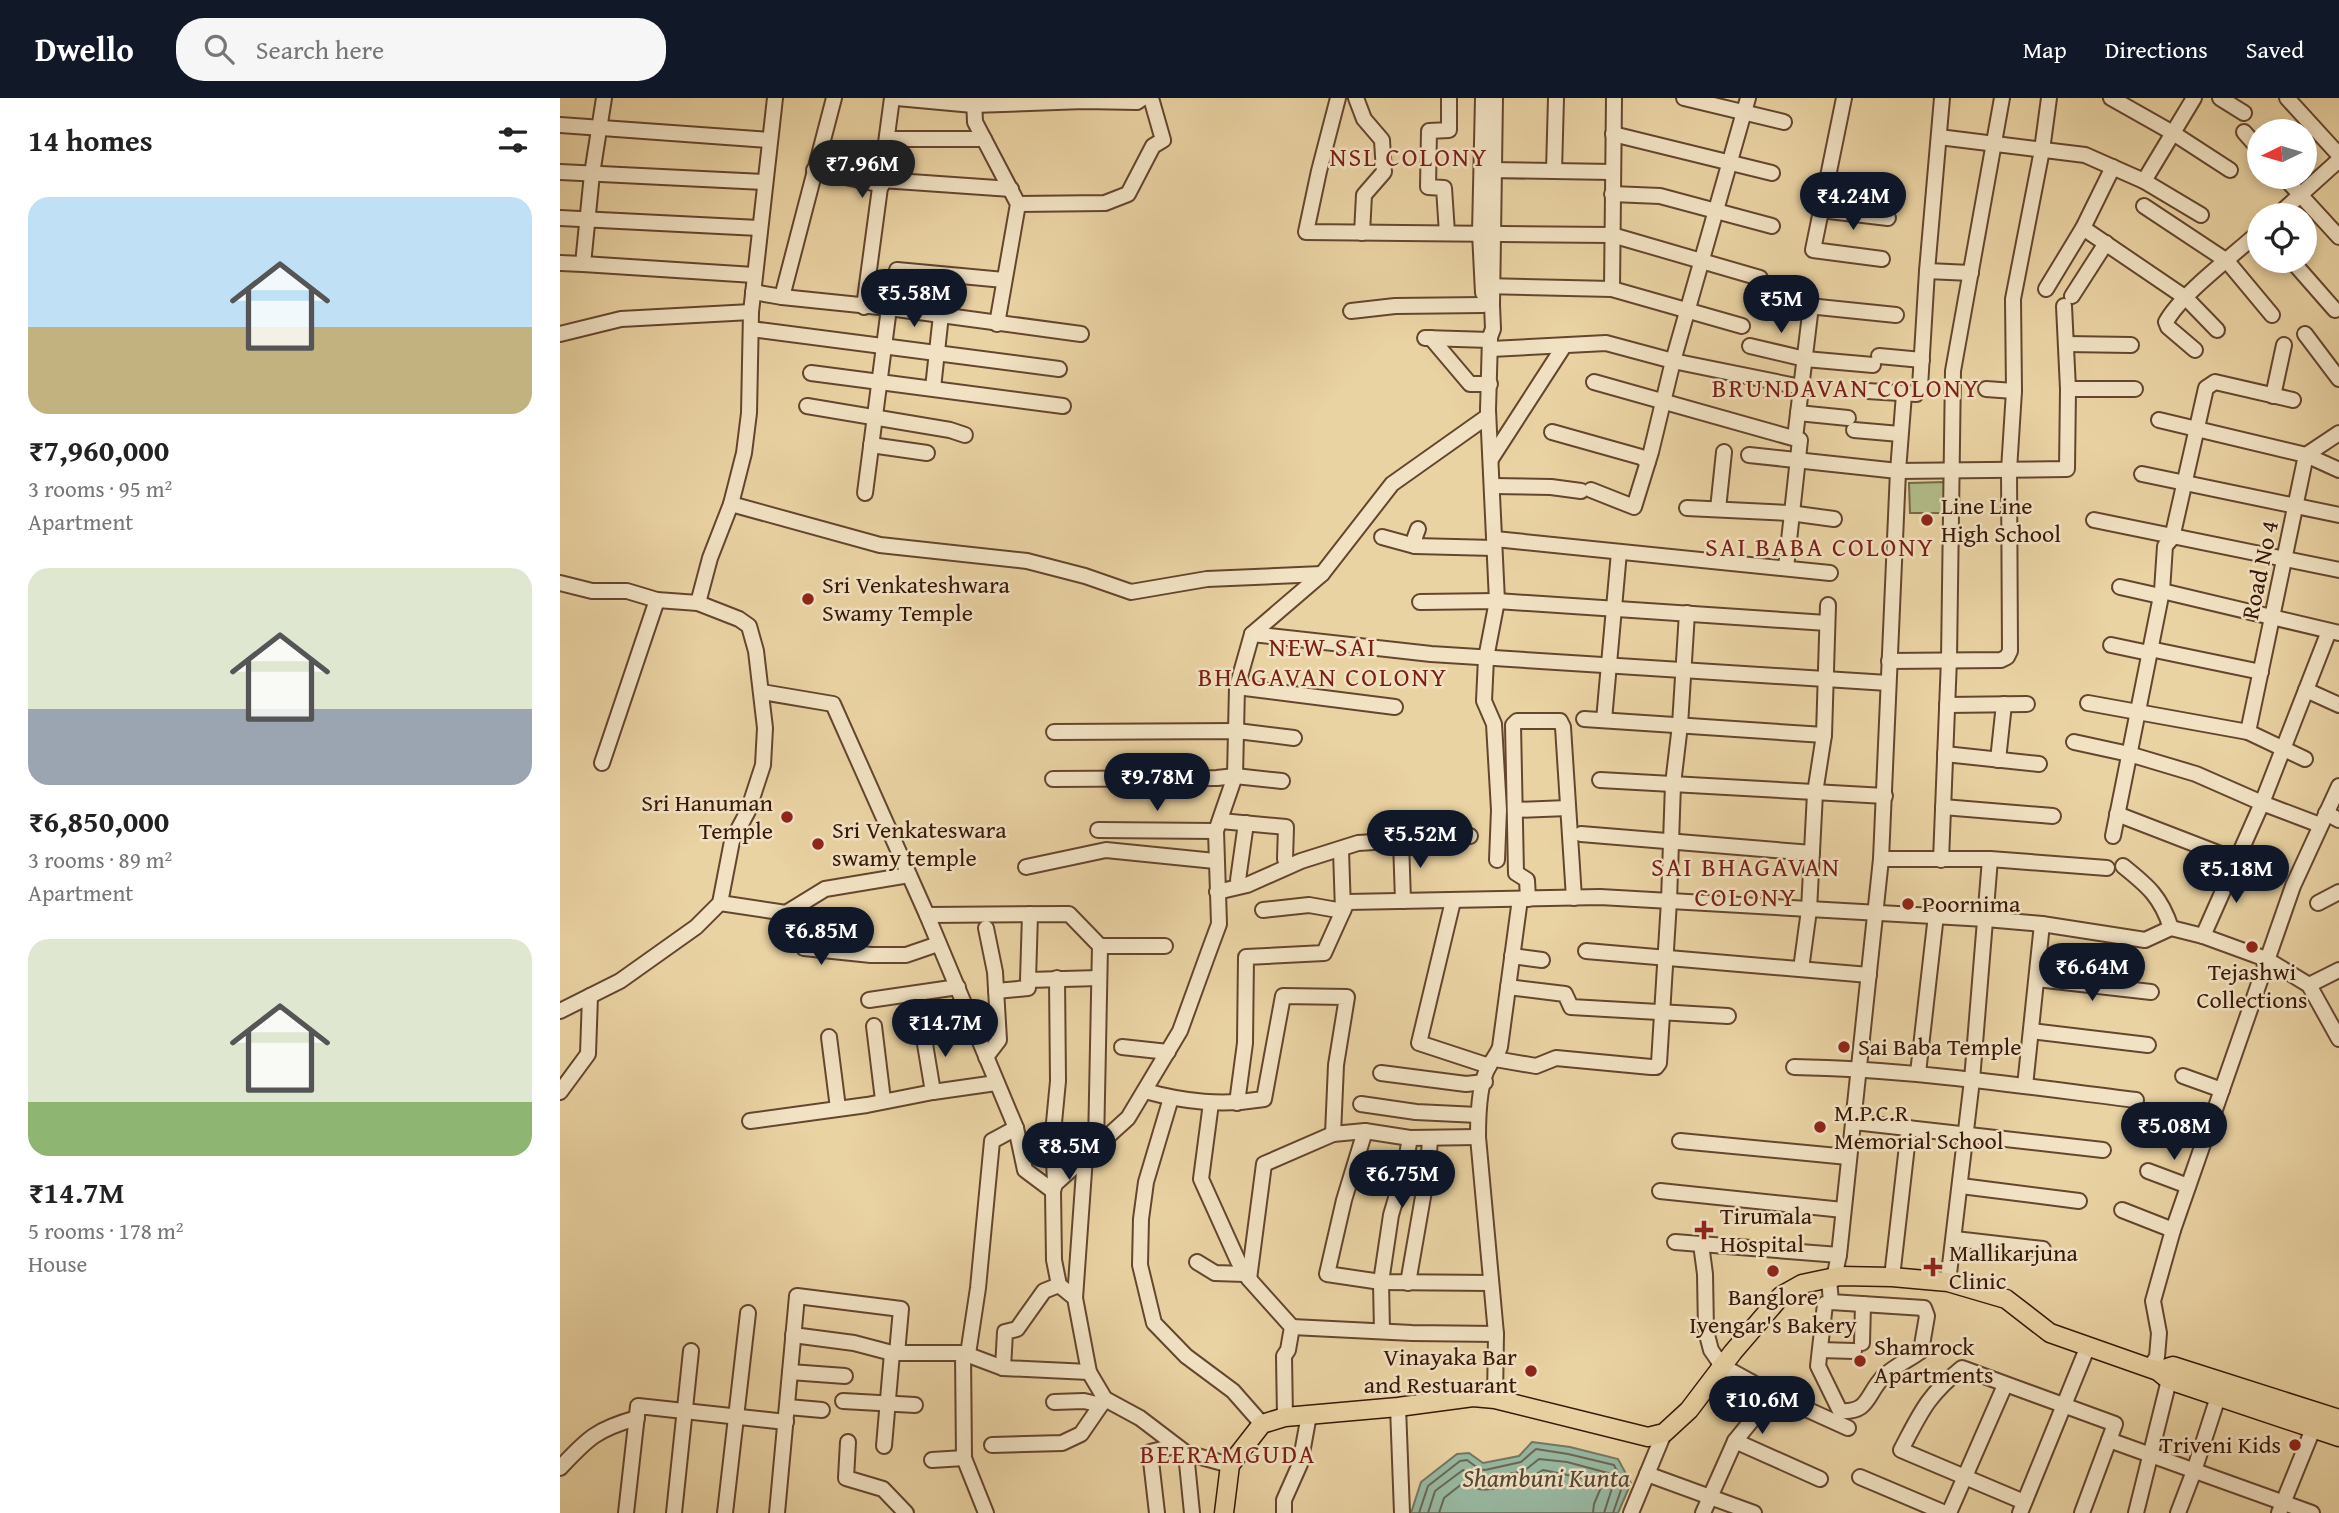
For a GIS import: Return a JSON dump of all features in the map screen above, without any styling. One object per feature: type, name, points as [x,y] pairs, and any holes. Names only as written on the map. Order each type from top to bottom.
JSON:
[{"type":"main road","points":[[1224,1513],[1230,1465],[1262,1424],[1285,1417],[1473,1397],[1495,1399],[1648,1437],[1664,1433],[1689,1410],[1781,1296],[1802,1284],[1831,1278],[1892,1277],[1948,1282],[2007,1299],[2050,1333],[2162,1371],[2339,1419]]},
{"type":"main road","points":[[2162,1371],[2218,1396],[2339,1437]]},
{"type":"street","points":[[583,264],[592,174],[604,98]]},
{"type":"street","points":[[698,603],[710,558],[731,503],[744,453],[750,413],[754,275],[775,98]]},
{"type":"street","points":[[782,297],[834,98]]},
{"type":"street","points":[[864,307],[895,98],[1137,102],[1143,98]]},
{"type":"street","points":[[1018,204],[1105,203],[1128,194],[1153,146],[1163,140],[1151,98]]},
{"type":"street","points":[[1362,233],[1364,195],[1384,172],[1382,140],[1364,119],[1357,98],[1337,98],[1306,232],[1362,233],[1487,233],[1612,235],[1759,278]]},
{"type":"street","points":[[1447,233],[1444,188],[1428,187],[1429,131],[1449,130],[1449,98]]},
{"type":"street","points":[[1483,98],[1488,170]]},
{"type":"street","points":[[1054,1187],[1128,1118],[1145,1091],[1180,1031],[1219,924],[1215,861],[1218,826],[1235,776],[1237,687],[1252,634],[1322,574],[1392,484],[1488,416],[1490,342],[1493,330],[1487,286],[1488,170],[1495,98]]},
{"type":"street","points":[[1554,171],[1556,98]]},
{"type":"street","points":[[1612,289],[1614,98]]},
{"type":"street","points":[[1684,98],[1746,105],[1784,122]]},
{"type":"street","points":[[1844,98],[1813,250],[1882,259]]},
{"type":"street","points":[[1867,391],[1916,394],[1919,391],[1942,98]]},
{"type":"street","points":[[1941,860],[1949,659],[1953,371],[2002,98]]},
{"type":"street","points":[[1889,661],[2001,660],[2007,657],[2010,650],[2009,470],[2014,391],[2013,299],[2042,150],[2049,98]]},
{"type":"street","points":[[2111,98],[2173,133],[2230,170]]},
{"type":"street","points":[[2144,181],[2194,98]]},
{"type":"street","points":[[2220,98],[2244,113]]},
{"type":"street","points":[[2287,98],[2339,157],[2292,203]]},
{"type":"street","points":[[974,101],[975,122],[1018,204],[996,324]]},
{"type":"street","points":[[1493,486],[1586,490],[1634,507],[1746,105]]},
{"type":"street","points":[[560,125],[769,140]]},
{"type":"street","points":[[2244,132],[2247,135]]},
{"type":"street","points":[[1613,134],[1772,173]]},
{"type":"street","points":[[1939,137],[2085,155],[2144,181],[2200,215]]},
{"type":"street","points":[[888,139],[984,139]]},
{"type":"street","points":[[2046,289],[2082,228],[2113,167]]},
{"type":"street","points":[[814,170],[882,182],[1011,190]]},
{"type":"street","points":[[1488,170],[1612,172]]},
{"type":"street","points":[[560,172],[764,182]]},
{"type":"street","points":[[2295,189],[2339,237]]},
{"type":"street","points":[[1612,194],[1660,196],[1772,226]]},
{"type":"street","points":[[2144,206],[2227,261],[2272,315]]},
{"type":"street","points":[[1821,210],[1888,218]]},
{"type":"street","points":[[560,218],[759,228]]},
{"type":"street","points":[[2082,228],[2186,298],[2217,330]]},
{"type":"street","points":[[1749,456],[1898,471],[2067,469],[2068,301],[2106,243]]},
{"type":"street","points":[[2195,350],[2166,323],[2186,298],[2247,243]]},
{"type":"street","points":[[560,263],[754,275]]},
{"type":"street","points":[[865,493],[889,308],[897,270],[1004,280]]},
{"type":"street","points":[[1927,271],[1971,273]]},
{"type":"street","points":[[2303,273],[2335,310]]},
{"type":"street","points":[[1487,286],[1612,289],[1742,326]]},
{"type":"street","points":[[1487,286],[1483,305],[1485,331],[1490,342]]},
{"type":"street","points":[[753,292],[1081,334]]},
{"type":"street","points":[[1760,301],[1895,315]]},
{"type":"street","points":[[1351,311],[1395,306],[1483,305]]},
{"type":"street","points":[[1795,438],[1811,306]]},
{"type":"street","points":[[560,334],[621,319],[751,312]]},
{"type":"street","points":[[933,387],[941,315]]},
{"type":"street","points":[[751,329],[1059,369]]},
{"type":"street","points":[[2305,334],[2339,379]]},
{"type":"street","points":[[1490,384],[1470,384],[1427,338],[1564,346],[1606,343],[1673,361],[1744,373],[1801,387]]},
{"type":"street","points":[[2066,344],[2131,345]]},
{"type":"street","points":[[2273,396],[2284,345]]},
{"type":"street","points":[[1491,458],[1564,346]]},
{"type":"street","points":[[1750,346],[1805,359],[1922,360]]},
{"type":"street","points":[[811,373],[1063,405]]},
{"type":"street","points":[[1594,382],[1800,440],[1786,568]]},
{"type":"street","points":[[2113,836],[2161,594],[2165,546],[2172,538],[2206,388],[2215,382],[2293,400]]},
{"type":"street","points":[[1986,389],[2014,391]]},
{"type":"street","points":[[2068,390],[2135,389]]},
{"type":"street","points":[[1831,1301],[1831,1278],[1839,1255],[1881,859],[1898,471],[1904,394]]},
{"type":"street","points":[[807,406],[950,430],[965,435]]},
{"type":"street","points":[[1488,410],[1497,601],[1486,658],[1484,701],[1494,724],[1499,810],[1497,860]]},
{"type":"street","points":[[1798,413],[1900,434]]},
{"type":"street","points":[[2159,420],[2306,455],[2339,470]]},
{"type":"street","points":[[1552,432],[1641,457],[1648,462]]},
{"type":"street","points":[[2306,455],[2339,433]]},
{"type":"street","points":[[871,445],[927,453]]},
{"type":"street","points":[[1718,509],[1724,452]]},
{"type":"street","name":"Road No 4","points":[[2248,732],[2306,455]]},
{"type":"street","points":[[2142,474],[2339,515]]},
{"type":"street","points":[[731,503],[880,545],[1027,561],[1131,592],[1207,579],[1322,574]]},
{"type":"street","points":[[1687,508],[1790,513],[1834,519]]},
{"type":"street","points":[[2094,520],[2339,570]]},
{"type":"street","points":[[1415,546],[1418,529]]},
{"type":"street","points":[[1382,537],[1415,546],[1494,544],[1619,552],[1830,572]]},
{"type":"street","points":[[1604,720],[1619,552]]},
{"type":"street","points":[[560,583],[592,591],[627,591],[657,600],[698,603],[749,626],[756,651],[765,728],[763,765],[748,811],[732,841],[720,903],[696,927],[620,981],[560,1011]]},
{"type":"street","points":[[2120,587],[2334,632],[2306,690],[2262,803],[2203,936]]},
{"type":"street","points":[[603,763],[657,600]]},
{"type":"street","points":[[1420,602],[1497,601],[1828,622]]},
{"type":"street","points":[[1801,969],[1809,910],[1815,793],[1824,735],[1828,606]]},
{"type":"street","points":[[1453,901],[1419,1042],[1492,1062],[1536,1066],[1556,1058],[1656,1067],[1669,901],[1673,784],[1680,725],[1687,613]]},
{"type":"street","points":[[1252,634],[1418,653],[1888,683]]},
{"type":"street","points":[[2111,645],[2261,672]]},
{"type":"street","points":[[1237,687],[1395,707]]},
{"type":"street","points":[[2306,690],[2339,705]]},
{"type":"street","points":[[762,692],[834,704],[958,986],[1016,1128],[1025,1170],[1054,1187]]},
{"type":"street","points":[[2088,703],[2248,732],[2305,759]]},
{"type":"street","points":[[1998,760],[2004,704]]},
{"type":"street","points":[[1947,705],[2027,704]]},
{"type":"street","points":[[1584,719],[1824,735]]},
{"type":"street","points":[[1495,1399],[1496,1334],[1478,1115],[1485,1082],[1500,1047],[1512,956],[1527,880],[1516,873],[1513,725],[1517,721],[1560,721],[1563,727],[1573,895]]},
{"type":"street","points":[[1054,732],[1237,732],[1294,738]]},
{"type":"street","points":[[2074,742],[2129,754],[2196,774],[2262,803],[2328,819]]},
{"type":"street","points":[[1945,754],[2039,764]]},
{"type":"street","points":[[1053,779],[1235,776],[1282,781]]},
{"type":"street","points":[[1600,780],[1885,796]]},
{"type":"street","points":[[2136,1513],[2151,1455],[2162,1371],[2157,1357],[2159,1333],[2153,1301],[2172,1230],[2293,886],[2328,819],[2339,786]]},
{"type":"street","points":[[1943,807],[2053,816]]},
{"type":"street","points":[[1515,810],[1568,808]]},
{"type":"street","points":[[2117,814],[2236,860]]},
{"type":"street","points":[[1238,880],[1246,823]]},
{"type":"street","points":[[1098,830],[1246,823],[1286,827],[1285,859]]},
{"type":"street","points":[[1581,834],[1812,853]]},
{"type":"street","points":[[1217,892],[1247,885],[1301,861],[1358,843],[1470,836]]},
{"type":"street","points":[[1401,841],[1403,901]]},
{"type":"street","points":[[1026,867],[1095,850],[1215,861]]},
{"type":"street","points":[[1341,850],[1343,911]]},
{"type":"street","points":[[1881,859],[1990,859],[2107,868]]},
{"type":"street","points":[[1948,1282],[1972,1080],[1990,859]]},
{"type":"street","points":[[2123,866],[2150,889],[2164,906],[2171,928]]},
{"type":"street","points":[[720,903],[786,914],[825,889],[909,875]]},
{"type":"street","points":[[2318,903],[2339,892]]},
{"type":"street","points":[[1237,1103],[1245,1043],[1246,957],[1324,953],[1347,902],[1453,901],[1573,895],[1936,915],[2042,925],[2145,940],[2171,928],[2203,936],[2266,959],[2309,985],[2339,1039]]},
{"type":"street","points":[[1263,910],[1309,905],[1343,911]]},
{"type":"street","points":[[786,914],[804,948],[871,955],[906,955],[938,944]]},
{"type":"street","points":[[1030,914],[1028,980],[1099,978]]},
{"type":"street","points":[[928,915],[1069,914],[1100,946],[1096,1146]]},
{"type":"street","points":[[1918,1073],[1936,915]]},
{"type":"street","points":[[2025,1086],[2042,925]]},
{"type":"street","points":[[986,928],[996,991],[999,1040],[986,1057]]},
{"type":"street","points":[[1100,946],[1165,946]]},
{"type":"street","points":[[1586,951],[1869,975]]},
{"type":"street","points":[[1512,956],[1542,960]]},
{"type":"street","points":[[2309,985],[2339,970]]},
{"type":"street","points":[[1058,978],[1058,1081],[1053,1133],[1054,1260],[1059,1285],[1075,1298]]},
{"type":"street","points":[[2037,979],[2151,992]]},
{"type":"street","points":[[869,1000],[958,986]]},
{"type":"street","points":[[1508,987],[1565,994],[1571,1007],[1728,1016]]},
{"type":"street","points":[[996,991],[1028,988]]},
{"type":"street","points":[[560,1092],[588,1054],[590,996]]},
{"type":"street","points":[[1145,1091],[1171,1098],[1211,1103],[1264,1099],[1283,996],[1347,997],[1336,1065],[1333,1133]]},
{"type":"street","points":[[874,1026],[883,1100]]},
{"type":"street","points":[[2031,1031],[2148,1045]]},
{"type":"street","points":[[923,1032],[933,1092]]},
{"type":"street","points":[[829,1037],[838,1108]]},
{"type":"street","points":[[1122,1047],[1168,1052]]},
{"type":"street","points":[[1794,1067],[1859,1068],[1918,1073],[2136,1100]]},
{"type":"street","points":[[1381,1073],[1466,1084],[1485,1082]]},
{"type":"street","points":[[2183,1076],[2222,1090]]},
{"type":"street","points":[[750,1121],[996,1083]]},
{"type":"street","points":[[1171,1098],[1146,1182],[1141,1219],[1140,1265],[1154,1323],[1186,1356],[1233,1391],[1262,1424]]},
{"type":"street","points":[[1211,1103],[1201,1179],[1247,1277],[1292,1327],[1496,1334]]},
{"type":"street","points":[[1361,1104],[1416,1112],[1478,1115]]},
{"type":"street","points":[[2163,1119],[2206,1136]]},
{"type":"street","points":[[1854,1122],[2103,1150]]},
{"type":"street","points":[[986,1513],[964,1458],[965,1354],[978,1288],[992,1141],[1016,1128]]},
{"type":"street","points":[[1892,1277],[1909,1128]]},
{"type":"street","points":[[1247,1277],[1264,1164],[1333,1133],[1365,1131],[1430,1139],[1478,1137]]},
{"type":"street","points":[[1365,1131],[1344,1200],[1327,1274],[1381,1282],[1491,1283]]},
{"type":"street","points":[[1382,1331],[1381,1282],[1391,1215],[1410,1138]]},
{"type":"street","points":[[1408,1283],[1428,1168],[1430,1139]]},
{"type":"street","points":[[1680,1141],[1848,1157]]},
{"type":"street","points":[[1084,1157],[1075,1298],[1089,1372],[1103,1402]]},
{"type":"street","points":[[2148,1171],[2188,1186]]},
{"type":"street","points":[[1961,1186],[2079,1201]]},
{"type":"street","points":[[1660,1191],[1843,1210]]},
{"type":"street","points":[[2122,1210],[2172,1230]]},
{"type":"street","points":[[1955,1239],[2043,1249]]},
{"type":"street","points":[[1675,1242],[1839,1255]]},
{"type":"street","points":[[1701,1244],[1705,1274],[1706,1331],[1711,1350],[1722,1367],[1848,1428]]},
{"type":"street","points":[[1198,1262],[1215,1273],[1247,1277]]},
{"type":"street","points":[[1003,1367],[1005,1332],[1017,1328],[1044,1291],[1059,1285]]},
{"type":"street","points":[[786,1513],[777,1513],[797,1296],[901,1309],[884,1446]]},
{"type":"street","points":[[1831,1301],[1863,1304],[1924,1308],[1927,1316],[1921,1351],[1884,1377],[1863,1406],[1854,1412],[1840,1411],[1818,1366],[1825,1304],[1831,1301]]},
{"type":"street","points":[[1820,1350],[1858,1347],[1863,1304]]},
{"type":"street","points":[[725,1513],[748,1313]]},
{"type":"street","points":[[1285,1417],[1284,1356],[1288,1350],[1292,1327]]},
{"type":"street","points":[[793,1335],[854,1343],[894,1353],[965,1354],[1003,1367],[1089,1372]]},
{"type":"street","points":[[2082,1513],[2115,1424],[2064,1407],[1962,1368],[1940,1385],[1926,1401],[1900,1450],[1965,1477],[2022,1508],[2064,1407],[2088,1346]]},
{"type":"street","points":[[674,1513],[691,1351]]},
{"type":"street","points":[[790,1372],[845,1376]]},
{"type":"street","points":[[1860,1477],[1947,1513],[2005,1385]]},
{"type":"street","points":[[1703,1513],[1735,1441],[1773,1394]]},
{"type":"street","points":[[2178,1513],[2218,1396]]},
{"type":"street","points":[[843,1401],[915,1405]]},
{"type":"street","points":[[1054,1402],[1103,1402],[1140,1418],[1181,1450],[1192,1513]]},
{"type":"street","points":[[992,1445],[1062,1443],[1081,1434],[1103,1402]]},
{"type":"street","points":[[626,1513],[638,1406],[736,1416],[822,1410]]},
{"type":"street","points":[[1398,1407],[1402,1513]]},
{"type":"street","points":[[1284,1513],[1284,1500],[1300,1464],[1310,1415]]},
{"type":"street","points":[[560,1468],[586,1440],[609,1426],[637,1418]]},
{"type":"street","points":[[2281,1508],[2313,1429]]},
{"type":"street","points":[[1631,1513],[1664,1433]]},
{"type":"street","points":[[2109,1440],[2194,1471],[2281,1508],[2312,1513]]},
{"type":"street","points":[[1735,1441],[1820,1479]]},
{"type":"street","points":[[848,1442],[846,1478],[883,1489],[906,1513]]},
{"type":"street","points":[[1157,1513],[1150,1452],[1181,1450],[1230,1465]]},
{"type":"street","points":[[932,1461],[964,1458]]},
{"type":"street","points":[[1647,1474],[1754,1513]]},
{"type":"shaded area","points":[[1945,482],[1945,513],[1910,513],[1909,483]]},
{"type":"water","name":"Shambuni Kunta","points":[[1532,1442],[1570,1447],[1618,1459],[1631,1483],[1618,1513],[1411,1513],[1421,1482],[1457,1454],[1469,1453],[1483,1463],[1519,1456]]},
{"type":"place","name":"Line Line High School","points":[[1927,520]]},
{"type":"place","name":"Sri Venkateshwara Swamy Temple","points":[[808,599]]},
{"type":"place","name":"Sri Hanuman Temple","points":[[787,817]]},
{"type":"place","name":"Sri Venkateswara swamy temple","points":[[818,844]]},
{"type":"place","name":"Poornima","points":[[1908,904]]},
{"type":"place","name":"Tejashwi Collections","points":[[2252,947]]},
{"type":"place","name":"Sai Baba Temple","points":[[1844,1047]]},
{"type":"place","name":"M.P.C.R Memorial School","points":[[1820,1127]]},
{"type":"place","name":"Tirumala Hospital","points":[[1704,1230]]},
{"type":"place","name":"Mallikarjuna Clinic","points":[[1933,1267]]},
{"type":"place","name":"Banglore Iyengar's Bakery","points":[[1773,1271]]},
{"type":"place","name":"Shamrock Apartments","points":[[1860,1361]]},
{"type":"place","name":"Vinayaka Bar and Restuarant","points":[[1531,1371]]},
{"type":"place","name":"Triveni Kids","points":[[2295,1445]]},
{"type":"district","name":"NSL COLONY","points":[[1409,157]]},
{"type":"district","name":"BRUNDAVAN COLONY","points":[[1846,388]]},
{"type":"district","name":"SAI BABA COLONY","points":[[1820,547]]},
{"type":"district","name":"NEW SAI BHAGAVAN COLONY","points":[[1323,662]]},
{"type":"district","name":"SAI BHAGAVAN COLONY","points":[[1746,882]]},
{"type":"district","name":"BEERAMGUDA","points":[[1228,1454]]}]
